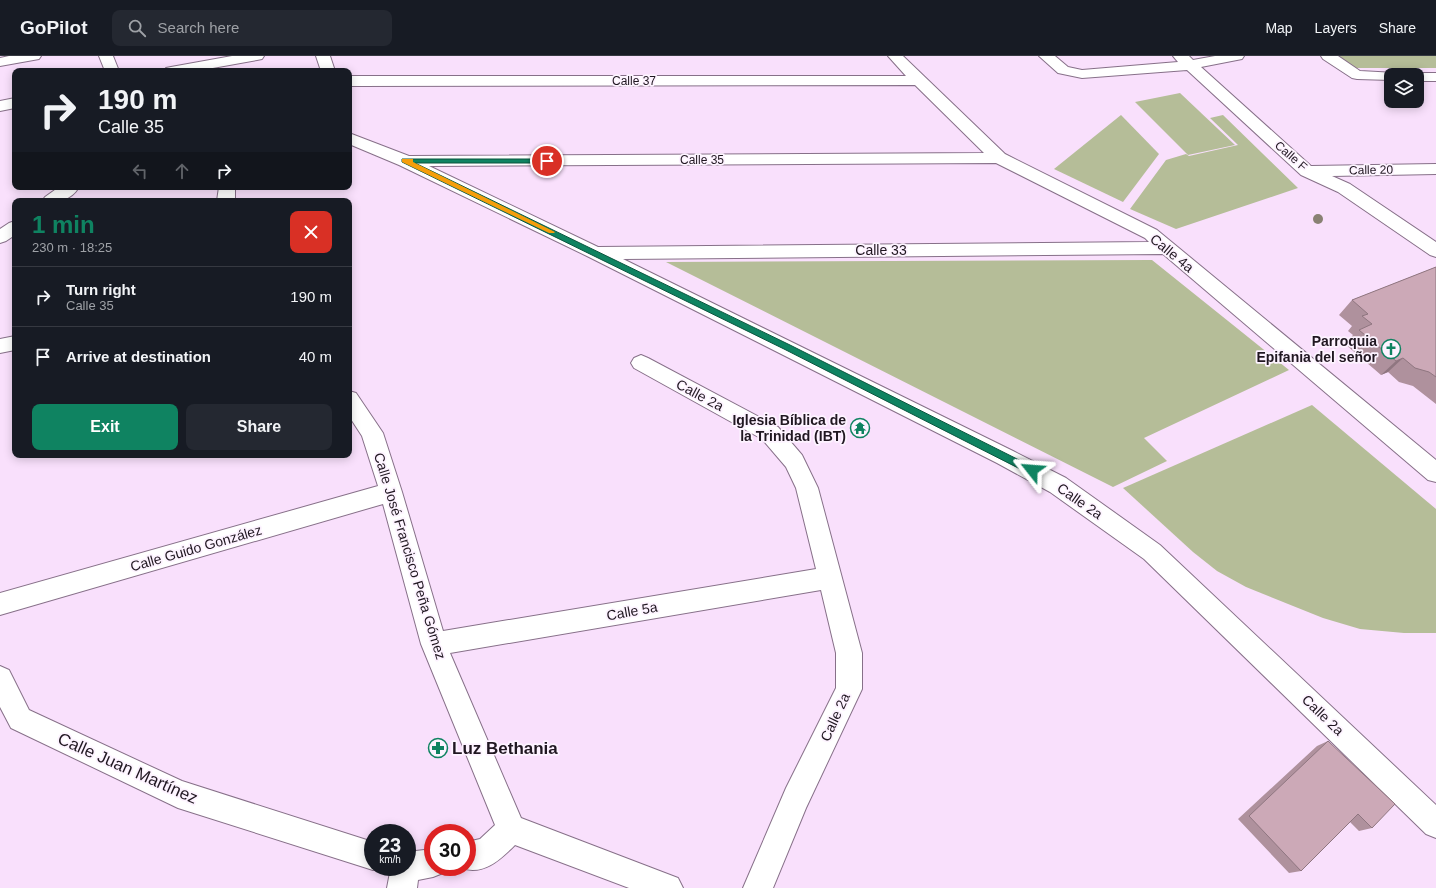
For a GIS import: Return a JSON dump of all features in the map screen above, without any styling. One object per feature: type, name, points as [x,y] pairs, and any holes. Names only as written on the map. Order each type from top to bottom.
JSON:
[{"type":"street","points":[[0,62],[34,56]]},
{"type":"street","points":[[106,56],[111,68]]},
{"type":"street","points":[[180,67],[257,56]]},
{"type":"street","points":[[323,56],[327,68]]},
{"type":"street","name":"Calle 4a","points":[[895,56],[1000,158],[1151,234],[1436,473]]},
{"type":"street","points":[[1046,56],[1063,70],[1071,73],[1082,74],[1237,56]]},
{"type":"street","points":[[1328,56],[1357,75],[1384,76]]},
{"type":"street","name":"Calle F","points":[[1185,61],[1307,171],[1344,188],[1436,252]]},
{"type":"street","points":[[1424,77],[1436,77]]},
{"type":"street","name":"Calle 37","points":[[352,81],[919,80]]},
{"type":"street","points":[[0,106],[12,104]]},
{"type":"street","name":"Calle 2a","points":[[352,139],[405,161],[595,253],[984,446],[1058,485],[1152,552],[1436,824]]},
{"type":"street","name":"Calle 35","points":[[405,161],[1000,158]]},
{"type":"street","name":"Calle 20","points":[[1307,171],[1436,169]]},
{"type":"street","points":[[55,198],[67,190]]},
{"type":"street","points":[[0,237],[12,229]]},
{"type":"street","name":"Calle 33","points":[[595,253],[1167,248]]},
{"type":"street","points":[[0,346],[12,344]]},
{"type":"street","name":"Calle 2a","points":[[641,364],[770,433],[794,461],[807,488],[849,653],[849,689],[796,798],[758,888]]},
{"type":"street","name":"Calle José Francisco Peña Gómez","points":[[352,403],[372,433],[391,492],[434,644],[511,829]]},
{"type":"street","name":"Calle Guido González","points":[[0,604],[391,492]]},
{"type":"street","name":"Calle 5a","points":[[434,644],[829,578]]},
{"type":"street","name":"Calle Juan Martínez","points":[[0,679],[20,720],[178,794],[364,853]]},
{"type":"street","points":[[476,854],[487,852],[511,829],[640,883],[668,888]]},
{"type":"street","points":[[402,888],[405,876]]},
{"type":"green space","points":[[1334,56],[1436,56],[1436,68],[1352,68]]},
{"type":"green space","points":[[1180,93],[1235,145],[1188,155],[1135,102]]},
{"type":"green space","points":[[1121,115],[1159,154],[1123,202],[1054,169]]},
{"type":"green space","points":[[1223,115],[1298,188],[1176,229],[1130,209],[1166,160],[1186,154],[1189,156],[1238,145],[1210,118]]},
{"type":"green space","points":[[1152,260],[1289,370],[1144,438],[1167,461],[1113,487],[666,262]]},
{"type":"green space","points":[[1312,405],[1436,509],[1436,633],[1404,633],[1360,629],[1323,618],[1246,587],[1217,571],[1193,552],[1123,488]]},
{"type":"building","points":[[1436,267],[1436,377],[1429,372],[1415,368],[1403,358],[1396,361],[1359,330],[1372,324],[1362,316],[1368,314],[1352,300]]},
{"type":"building","points":[[1328,741],[1395,804],[1372,828],[1358,814],[1301,871],[1249,816]]},
{"type":"slow traffic","points":[[411,161],[405,161],[551,232]]},
{"type":"place","name":"Parroquia Epifania del señor","points":[[1391,349]]},
{"type":"place","name":"Iglesia Bíblica de la Trinidad (IBT)","points":[[860,428]]},
{"type":"place","name":"Luz Bethania","points":[[438,748]]},
{"type":"route","points":[[547,161],[405,161],[787,347],[1032,470]]}]
